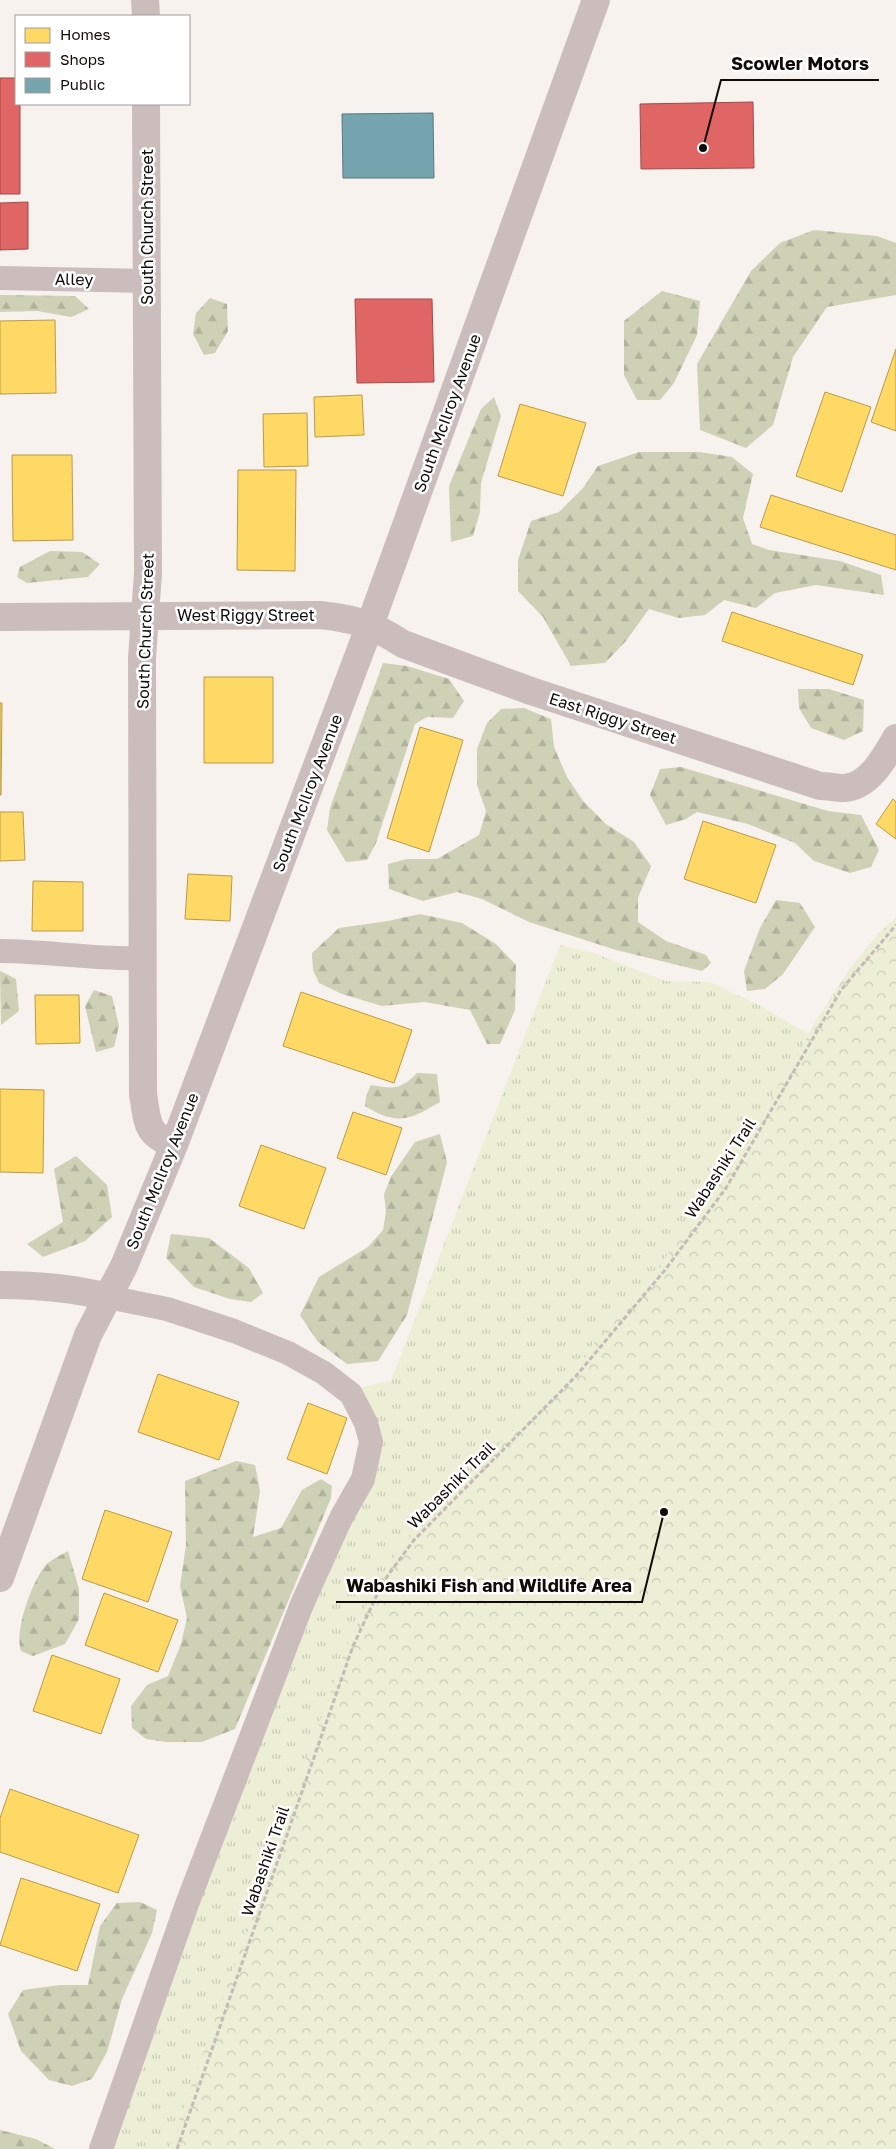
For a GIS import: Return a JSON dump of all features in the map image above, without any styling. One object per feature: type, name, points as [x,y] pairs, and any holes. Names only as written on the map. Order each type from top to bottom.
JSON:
[{"type":"street","points":[[146,0],[146,15]]},
{"type":"street","name":"South McIlroy Avenue","points":[[0,1578],[88,1335],[124,1266],[174,1145],[370,625],[596,0]]},
{"type":"street","name":"South Church Street","points":[[146,105],[148,574],[142,658],[144,958],[142,1094],[150,1129],[160,1139],[174,1145]]},
{"type":"street","name":"West Riggy Street","points":[[0,617],[320,615],[352,618],[370,625]]},
{"type":"street","name":"East Riggy Street","points":[[370,625],[403,644],[531,691],[820,786],[846,788],[862,782],[881,765],[896,738]]},
{"type":"street","points":[[0,1285],[35,1285],[77,1290],[108,1297]]},
{"type":"lane","name":"Alley","points":[[0,278],[148,281]]},
{"type":"lane","points":[[0,951],[28,951],[116,959],[144,958]]},
{"type":"lane","points":[[101,2149],[187,1904],[302,1604],[341,1518],[363,1478],[371,1442],[366,1423],[351,1394],[324,1373],[288,1353],[234,1331],[167,1309],[108,1297]]},
{"type":"path","name":"Wabashiki Trail","points":[[177,2149],[353,1646],[383,1582],[414,1540],[576,1376],[665,1270],[726,1188],[841,990],[896,925]]},
{"type":"green space","points":[[814,230],[877,236],[896,243],[896,295],[827,307],[793,357],[773,425],[746,448],[700,430],[697,364],[751,271],[780,243]]},
{"type":"green space","points":[[662,291],[700,301],[697,335],[674,383],[660,400],[637,400],[624,375],[624,321]]},
{"type":"green space","points":[[0,295],[75,296],[89,309],[71,317],[37,311],[0,312]]},
{"type":"green space","points":[[210,298],[227,304],[228,331],[215,353],[204,355],[193,334],[196,313]]},
{"type":"green space","points":[[494,397],[501,416],[481,483],[480,512],[473,536],[451,542],[449,486],[481,409]]},
{"type":"green space","points":[[639,452],[700,452],[732,457],[753,474],[743,518],[752,544],[769,550],[840,561],[881,575],[884,595],[816,585],[775,593],[756,608],[724,600],[705,615],[679,618],[649,609],[626,641],[605,663],[571,666],[543,617],[518,591],[518,560],[531,521],[559,512],[583,488],[598,466]]},
{"type":"green space","points":[[50,551],[82,552],[100,564],[88,577],[27,583],[17,577],[20,567]]},
{"type":"green space","points":[[383,663],[407,666],[449,679],[464,701],[453,718],[427,717],[415,724],[376,843],[367,860],[346,862],[327,830],[330,808]]},
{"type":"green space","points":[[798,689],[829,689],[864,700],[863,731],[844,740],[811,728],[799,708]]},
{"type":"green space","points":[[524,708],[551,719],[554,747],[567,777],[583,801],[606,824],[634,842],[651,866],[638,898],[638,922],[666,941],[706,955],[711,963],[702,971],[616,950],[529,922],[482,899],[457,892],[423,901],[389,889],[388,864],[407,859],[437,859],[479,835],[486,811],[477,785],[477,749],[487,723],[501,709]]},
{"type":"green space","points":[[681,767],[828,811],[861,815],[879,850],[871,867],[850,873],[814,861],[795,843],[748,824],[697,812],[686,819],[666,825],[650,795],[660,769]]},
{"type":"green space","points":[[776,900],[800,903],[815,927],[783,974],[765,989],[747,991],[744,971],[760,928]]},
{"type":"green space","points":[[420,914],[462,923],[496,944],[516,965],[515,1010],[500,1044],[487,1044],[470,1010],[424,1002],[382,1006],[342,994],[319,983],[313,970],[312,953],[339,928]]},
{"type":"green space","points":[[896,918],[896,2149],[109,2149],[304,1614],[367,1485],[357,1388],[391,1381],[560,945],[594,953],[665,981],[710,982],[763,1007],[808,1034],[859,957]]},
{"type":"green space","points":[[896,918],[896,2149],[169,2149],[347,1645],[379,1579],[408,1536],[569,1374],[661,1263],[718,1186],[838,986],[885,927]]},
{"type":"green space","points":[[0,971],[16,979],[19,1011],[1,1025]]},
{"type":"green space","points":[[94,990],[112,996],[119,1026],[114,1047],[96,1052],[85,1006]]},
{"type":"green space","points":[[417,1073],[437,1074],[440,1102],[420,1113],[403,1118],[386,1116],[365,1106],[366,1096],[371,1085],[397,1087],[406,1083]]},
{"type":"green space","points":[[440,1134],[447,1162],[407,1315],[378,1361],[347,1364],[318,1342],[300,1315],[319,1277],[368,1247],[383,1230],[386,1212],[384,1194],[392,1175],[415,1142]]},
{"type":"green space","points":[[76,1156],[107,1185],[112,1217],[85,1241],[43,1257],[27,1244],[63,1222],[54,1169]]},
{"type":"green space","points":[[171,1234],[209,1238],[249,1268],[263,1293],[251,1302],[230,1299],[194,1287],[166,1258]]},
{"type":"green space","points":[[236,1461],[255,1465],[260,1491],[253,1537],[281,1528],[302,1490],[321,1479],[332,1486],[331,1498],[235,1729],[202,1742],[166,1742],[146,1739],[132,1728],[131,1706],[147,1685],[168,1676],[181,1644],[187,1618],[180,1586],[186,1545],[185,1481]]},
{"type":"green space","points":[[68,1551],[79,1589],[79,1619],[65,1644],[33,1656],[21,1651],[19,1642],[22,1620],[30,1595],[45,1566]]},
{"type":"green space","points":[[140,1902],[157,1910],[152,1933],[122,1999],[107,2052],[92,2079],[72,2086],[49,2080],[21,2051],[8,2014],[23,1990],[60,1985],[88,1985],[100,1926],[117,1903]]},
{"type":"green space","points":[[0,2130],[36,2139],[55,2149],[0,2149]]},
{"type":"building: Homes","points":[[55,320],[56,393],[0,394],[0,321]]},
{"type":"building: Homes","points":[[896,349],[896,431],[871,422]]},
{"type":"building: Homes","points":[[825,392],[871,407],[842,492],[796,476]]},
{"type":"building: Homes","points":[[362,395],[364,435],[315,437],[314,397]]},
{"type":"building: Homes","points":[[520,404],[586,423],[563,496],[498,476]]},
{"type":"building: Homes","points":[[307,413],[308,466],[264,467],[263,414]]},
{"type":"building: Homes","points":[[12,455],[72,455],[73,540],[13,541]]},
{"type":"building: Homes","points":[[238,470],[296,470],[295,571],[237,570]]},
{"type":"building: Homes","points":[[771,495],[896,535],[896,570],[760,527]]},
{"type":"building: Homes","points":[[732,612],[863,655],[853,685],[722,641]]},
{"type":"building: Homes","points":[[204,677],[273,677],[273,763],[204,763]]},
{"type":"building: Homes","points":[[0,703],[2,703],[1,795],[0,795]]},
{"type":"building: Homes","points":[[420,727],[463,740],[429,852],[387,838]]},
{"type":"building: Homes","points":[[893,799],[896,802],[896,839],[876,824]]},
{"type":"building: Homes","points":[[0,812],[23,812],[25,860],[0,861]]},
{"type":"building: Homes","points":[[703,821],[776,845],[756,903],[684,879]]},
{"type":"building: Homes","points":[[188,874],[232,876],[230,921],[185,919]]},
{"type":"building: Homes","points":[[33,881],[83,882],[83,931],[32,931]]},
{"type":"building: Homes","points":[[301,992],[412,1030],[394,1083],[283,1046]]},
{"type":"building: Homes","points":[[35,995],[79,995],[80,1043],[36,1044]]},
{"type":"building: Homes","points":[[0,1089],[44,1090],[43,1173],[0,1172]]},
{"type":"building: Homes","points":[[353,1112],[402,1128],[386,1175],[337,1158]]},
{"type":"building: Homes","points":[[261,1145],[326,1168],[304,1229],[239,1206]]},
{"type":"building: Homes","points":[[158,1374],[239,1402],[219,1460],[138,1432]]},
{"type":"building: Homes","points":[[308,1403],[347,1418],[327,1474],[287,1459]]},
{"type":"building: Homes","points":[[105,1510],[172,1532],[148,1602],[82,1579]]},
{"type":"building: Homes","points":[[104,1593],[178,1620],[158,1672],[85,1645]]},
{"type":"building: Homes","points":[[52,1655],[120,1679],[101,1734],[33,1711]]},
{"type":"building: Homes","points":[[10,1789],[139,1835],[118,1893],[0,1852],[0,1818]]},
{"type":"building: Homes","points":[[21,1878],[100,1904],[77,1971],[0,1945]]},
{"type":"building: Shops","points":[[0,78],[15,78],[15,105],[20,105],[20,194],[0,194]]},
{"type":"building: Shops","points":[[753,102],[754,168],[641,169],[640,104]]},
{"type":"building: Shops","points":[[28,202],[28,249],[0,250],[0,203]]},
{"type":"building: Shops","points":[[355,299],[432,299],[434,382],[357,383]]},
{"type":"building: Public","points":[[433,113],[434,178],[343,178],[342,114]]},
{"type":"place","name":"Scowler Motors","points":[[703,148]]},
{"type":"place","name":"Wabashiki Fish and Wildlife Area","points":[[664,1512]]}]
